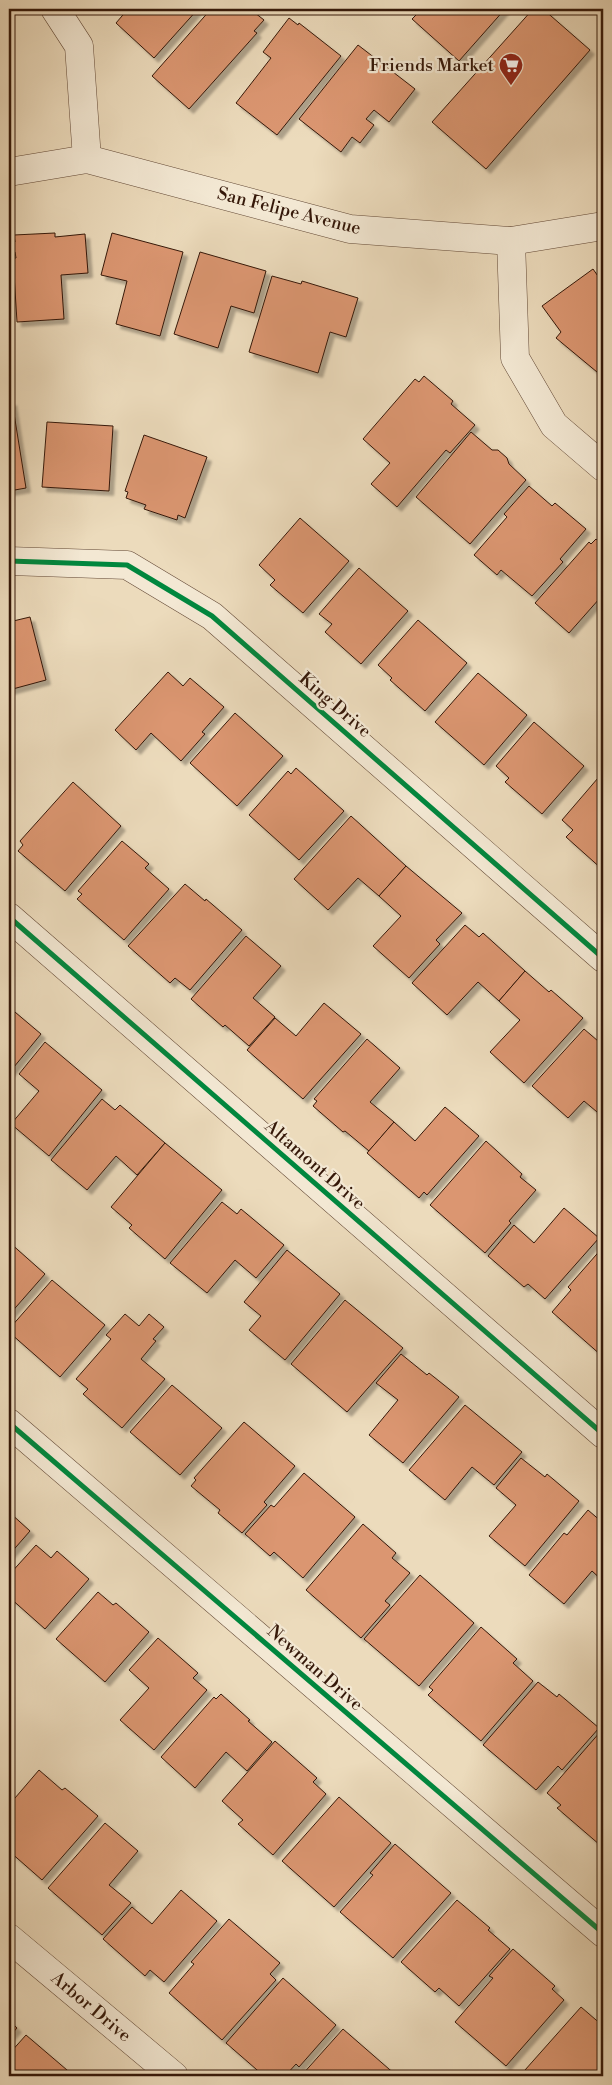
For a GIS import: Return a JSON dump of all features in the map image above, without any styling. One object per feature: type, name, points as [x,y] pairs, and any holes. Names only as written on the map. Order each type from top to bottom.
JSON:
[{"type":"street","points":[[55,9],[79,46],[87,159]]},
{"type":"street","name":"San Felipe Avenue","points":[[9,172],[87,159],[350,229],[511,241],[603,226]]},
{"type":"street","points":[[511,241],[514,358],[554,425],[603,467]]},
{"type":"street","name":"King Drive","points":[[9,561],[126,565],[212,616],[603,958]]},
{"type":"street","name":"Altamont Drive","points":[[9,917],[603,1434]]},
{"type":"street","name":"Newman Drive","points":[[9,1424],[603,1934]]},
{"type":"street","name":"Arbor Drive","points":[[9,1938],[174,2076]]},
{"type":"building","points":[[128,9],[198,9],[154,58],[116,23]]},
{"type":"building","points":[[211,9],[250,9],[264,20],[254,31],[257,33],[189,109],[152,76]]},
{"type":"building","points":[[422,9],[505,9],[459,61],[412,19]]},
{"type":"building","name":"Friends Market","points":[[533,9],[543,9],[590,50],[486,169],[432,122]]},
{"type":"building","points":[[289,18],[298,25],[299,23],[341,56],[277,135],[236,103],[271,58],[263,52]]},
{"type":"building","points":[[358,45],[415,89],[389,122],[374,110],[366,119],[374,125],[360,143],[352,137],[341,152],[299,119]]},
{"type":"building","points":[[55,233],[55,237],[85,234],[88,273],[61,275],[64,319],[17,322],[13,258],[16,258],[12,242],[15,242],[14,235]]},
{"type":"building","points":[[112,233],[183,252],[160,336],[116,324],[127,281],[101,275]]},
{"type":"building","points":[[200,252],[266,271],[254,313],[231,306],[218,348],[174,334]]},
{"type":"building","points":[[593,269],[600,279],[603,275],[603,377],[556,338],[561,332],[542,306]]},
{"type":"building","points":[[272,276],[301,284],[302,281],[358,298],[346,337],[330,332],[318,373],[249,352]]},
{"type":"building","points":[[424,376],[453,401],[451,404],[475,425],[450,453],[446,450],[397,507],[371,484],[390,463],[363,439],[415,379],[419,382]]},
{"type":"building","points":[[12,401],[26,488],[9,491],[9,402]]},
{"type":"building","points":[[47,422],[113,426],[109,491],[42,487]]},
{"type":"building","points":[[471,432],[492,450],[498,450],[507,458],[509,464],[526,480],[470,544],[416,497]]},
{"type":"building","points":[[144,435],[207,457],[185,518],[178,515],[177,520],[144,509],[146,505],[126,498],[128,492],[125,491]]},
{"type":"building","points":[[529,486],[552,506],[555,503],[586,529],[560,559],[563,562],[532,596],[501,570],[497,575],[474,555],[507,517],[504,514]]},
{"type":"building","points":[[300,518],[349,561],[303,613],[270,585],[275,580],[259,565]]},
{"type":"building","points":[[596,539],[603,545],[603,600],[600,598],[569,633],[535,603],[589,542],[591,544]]},
{"type":"building","points":[[359,568],[408,611],[361,664],[325,632],[332,624],[319,614]]},
{"type":"building","points":[[30,617],[46,680],[9,690],[9,622]]},
{"type":"building","points":[[418,620],[467,663],[425,711],[390,680],[392,678],[378,665]]},
{"type":"building","points":[[168,672],[183,686],[190,678],[224,707],[202,732],[205,734],[181,761],[151,733],[136,750],[115,730]]},
{"type":"building","points":[[478,673],[527,715],[484,765],[435,722]]},
{"type":"building","points":[[235,713],[283,756],[237,806],[190,763]]},
{"type":"building","points":[[534,722],[584,766],[542,814],[505,782],[509,778],[496,766]]},
{"type":"building","points":[[296,768],[344,811],[299,860],[249,815],[288,771],[291,774]]},
{"type":"building","points":[[598,778],[603,783],[603,870],[566,837],[573,830],[562,820]]},
{"type":"building","points":[[73,782],[121,826],[65,891],[18,851],[23,845],[20,841]]},
{"type":"building","points":[[351,816],[406,866],[379,896],[358,878],[328,910],[294,879]]},
{"type":"building","points":[[122,841],[149,864],[145,868],[169,889],[124,940],[77,899],[82,894],[78,891]]},
{"type":"building","points":[[406,866],[462,913],[436,940],[440,944],[409,978],[373,946],[401,916],[379,896]]},
{"type":"building","points":[[185,884],[205,901],[206,899],[242,930],[190,990],[175,978],[170,983],[128,946]]},
{"type":"building","points":[[465,925],[479,937],[483,933],[525,971],[499,1001],[478,982],[447,1015],[412,983]]},
{"type":"building","points":[[246,936],[281,966],[253,998],[275,1017],[249,1046],[225,1025],[223,1027],[191,999]]},
{"type":"building","points":[[525,971],[549,992],[551,990],[583,1018],[524,1083],[490,1052],[520,1020],[499,1001]]},
{"type":"building","points":[[324,1003],[361,1034],[303,1099],[247,1050],[275,1018],[296,1036]]},
{"type":"building","points":[[9,1007],[41,1034],[9,1073]]},
{"type":"building","points":[[584,1029],[598,1041],[603,1036],[603,1117],[584,1101],[568,1118],[532,1086]]},
{"type":"building","points":[[367,1039],[400,1068],[370,1102],[394,1122],[369,1151],[313,1106],[317,1101],[314,1099]]},
{"type":"building","points":[[45,1042],[102,1090],[49,1156],[11,1124],[39,1091],[19,1074]]},
{"type":"building","points":[[102,1099],[115,1110],[120,1105],[165,1143],[137,1175],[116,1156],[87,1190],[51,1160]]},
{"type":"building","points":[[445,1107],[479,1136],[427,1195],[424,1192],[419,1198],[367,1153],[394,1122],[415,1141]]},
{"type":"building","points":[[486,1141],[522,1174],[520,1177],[536,1190],[485,1253],[430,1205]]},
{"type":"building","points":[[165,1143],[222,1190],[165,1259],[129,1228],[132,1225],[111,1207]]},
{"type":"building","points":[[222,1202],[237,1214],[241,1209],[284,1245],[256,1278],[235,1260],[207,1293],[170,1263]]},
{"type":"building","points":[[564,1208],[599,1238],[545,1299],[528,1284],[524,1287],[488,1256],[514,1225],[534,1243]]},
{"type":"building","points":[[9,1242],[45,1274],[9,1315]]},
{"type":"building","points":[[603,1247],[602,1356],[552,1312],[571,1290],[568,1287]]},
{"type":"building","points":[[287,1250],[340,1294],[285,1360],[249,1330],[261,1316],[244,1302]]},
{"type":"building","points":[[52,1280],[105,1325],[60,1377],[10,1333],[13,1330],[10,1328]]},
{"type":"building","points":[[345,1300],[403,1348],[347,1412],[291,1364]]},
{"type":"building","points":[[125,1314],[139,1326],[149,1314],[164,1327],[153,1339],[156,1341],[141,1359],[165,1379],[122,1428],[83,1394],[88,1389],[76,1379],[111,1339],[106,1335]]},
{"type":"building","points":[[401,1354],[459,1397],[403,1463],[369,1435],[398,1400],[376,1383]]},
{"type":"building","points":[[172,1385],[222,1428],[180,1475],[130,1432]]},
{"type":"building","points":[[465,1405],[522,1452],[494,1485],[472,1467],[445,1500],[409,1470]]},
{"type":"building","points":[[244,1422],[295,1466],[264,1502],[267,1505],[242,1533],[218,1513],[220,1510],[191,1486],[196,1480],[194,1478]]},
{"type":"building","points":[[521,1458],[545,1477],[547,1474],[579,1501],[525,1566],[489,1536],[516,1505],[496,1488]]},
{"type":"building","points":[[304,1473],[355,1517],[303,1578],[274,1552],[270,1556],[245,1534],[271,1505],[274,1507]]},
{"type":"building","points":[[588,1510],[603,1523],[603,1581],[592,1571],[564,1604],[529,1575],[564,1533],[567,1535]]},
{"type":"building","points":[[9,1512],[30,1531],[9,1555]]},
{"type":"building","points":[[363,1524],[396,1553],[392,1558],[410,1573],[385,1601],[390,1605],[361,1638],[306,1590]]},
{"type":"building","points":[[36,1545],[51,1558],[57,1551],[89,1579],[45,1629],[9,1597],[9,1575]]},
{"type":"building","points":[[420,1575],[474,1623],[419,1686],[364,1639]]},
{"type":"building","points":[[98,1592],[113,1605],[116,1603],[149,1632],[105,1682],[56,1639]]},
{"type":"building","points":[[481,1627],[517,1659],[513,1663],[533,1681],[481,1741],[428,1695],[433,1690],[429,1687]]},
{"type":"building","points":[[158,1638],[198,1673],[193,1678],[207,1690],[154,1750],[120,1720],[149,1688],[129,1670]]},
{"type":"building","points":[[538,1682],[557,1697],[559,1694],[599,1728],[562,1770],[558,1766],[536,1790],[483,1745]]},
{"type":"building","points":[[221,1694],[272,1742],[247,1771],[226,1752],[195,1788],[161,1757],[214,1697],[216,1699]]},
{"type":"building","points":[[601,1731],[603,1733],[603,1842],[600,1845],[557,1808],[561,1805],[547,1793]]},
{"type":"building","points":[[275,1741],[317,1778],[313,1782],[326,1794],[273,1855],[238,1824],[243,1820],[222,1801]]},
{"type":"building","points":[[39,1770],[62,1790],[65,1788],[98,1816],[42,1880],[9,1851],[9,1805]]},
{"type":"building","points":[[339,1797],[391,1843],[334,1907],[282,1861]]},
{"type":"building","points":[[105,1823],[138,1851],[109,1885],[131,1903],[102,1935],[48,1888]]},
{"type":"building","points":[[395,1844],[451,1893],[393,1958],[340,1912],[373,1875],[370,1873]]},
{"type":"building","points":[[181,1890],[217,1921],[164,1982],[150,1970],[145,1976],[103,1939],[132,1907],[152,1924]]},
{"type":"building","points":[[457,1900],[490,1928],[488,1930],[510,1949],[459,2006],[439,1988],[435,1992],[401,1962]]},
{"type":"building","points":[[229,1919],[280,1963],[270,1974],[276,1980],[222,2040],[169,1993],[194,1964],[191,1962]]},
{"type":"building","points":[[513,1949],[555,1986],[552,1989],[564,2000],[506,2066],[455,2022],[493,1978],[489,1976]]},
{"type":"building","points":[[283,1978],[336,2025],[299,2067],[296,2064],[285,2076],[264,2076],[226,2043]]},
{"type":"building","points":[[581,2007],[603,2026],[603,2073],[600,2076],[531,2076],[525,2070]]},
{"type":"building","points":[[9,2020],[17,2028],[9,2037]]},
{"type":"building","points":[[343,2029],[397,2076],[301,2076]]},
{"type":"building","points":[[26,2035],[74,2076],[9,2076],[9,2054]]},
{"type":"cycle path","points":[[9,561],[127,565],[212,616],[603,958]]},
{"type":"cycle path","points":[[9,917],[603,1434]]},
{"type":"cycle path","points":[[9,1423],[603,1933]]},
{"type":"place","name":"Friends Market","points":[[511,86]]}]
